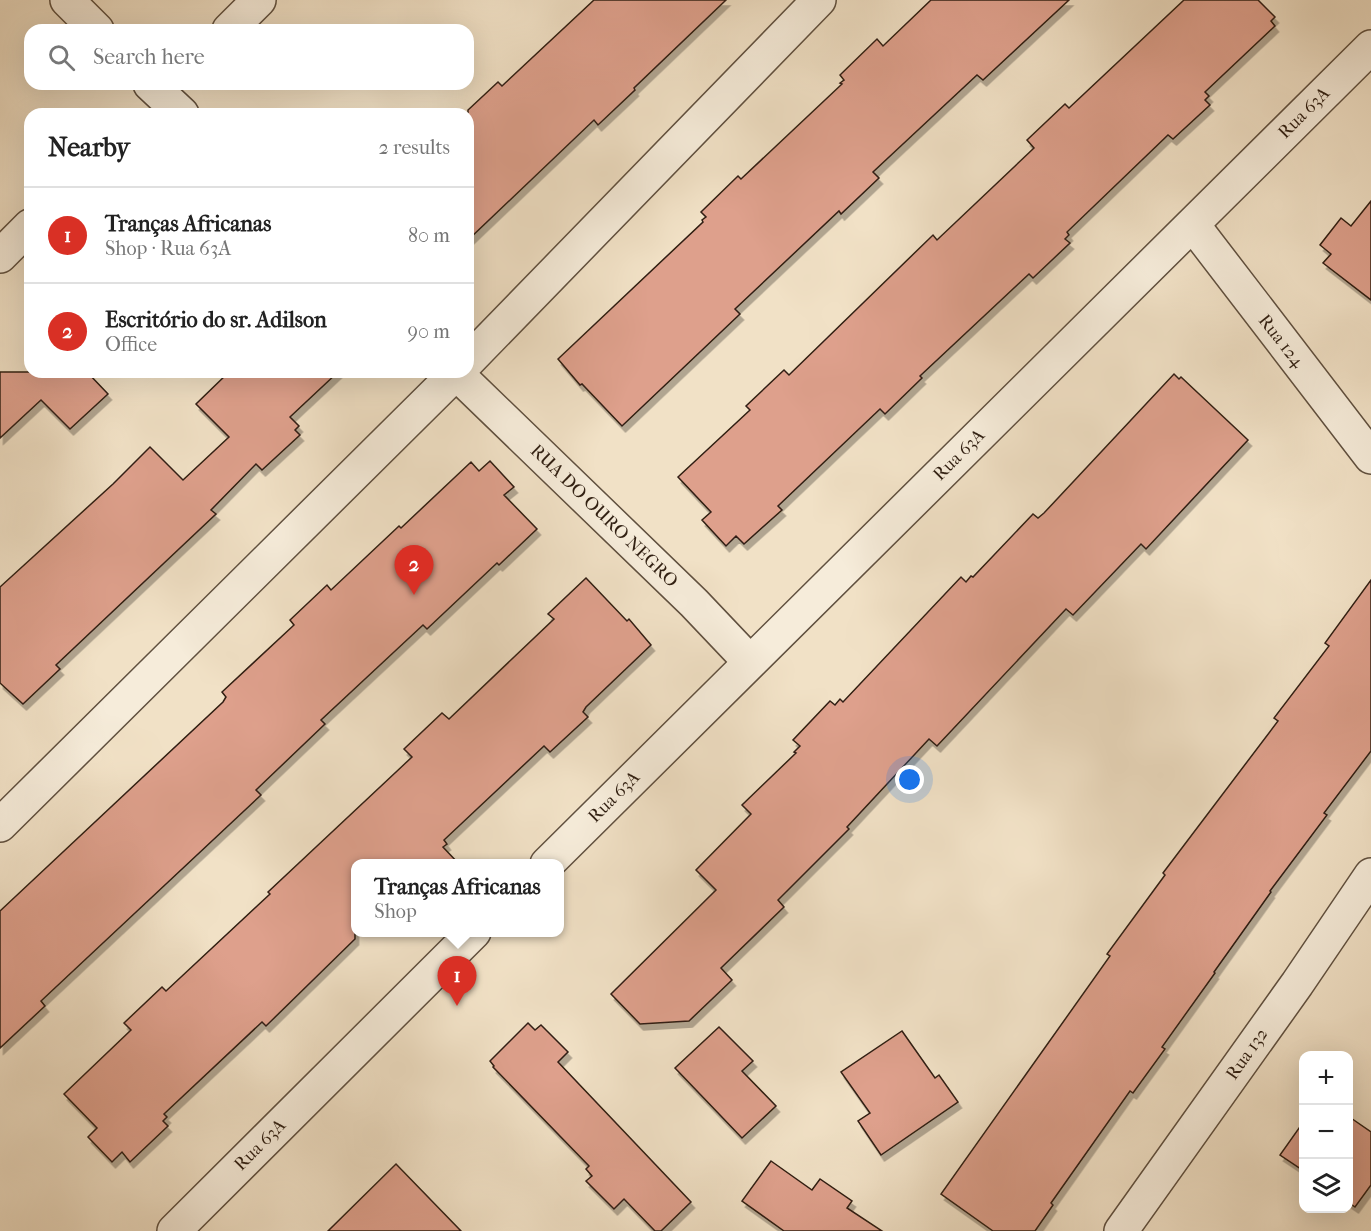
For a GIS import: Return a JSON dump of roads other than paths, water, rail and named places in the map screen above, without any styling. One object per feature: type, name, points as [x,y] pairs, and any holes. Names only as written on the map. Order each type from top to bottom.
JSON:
[{"type":"street","points":[[67,0],[91,24]]},
{"type":"street","points":[[235,24],[259,0]]},
{"type":"street","points":[[474,355],[819,0]]},
{"type":"street","name":"Rua 63A","points":[[552,859],[1371,46]]},
{"type":"street","name":"Rua 124","points":[[1193,225],[1371,457]]},
{"type":"street","points":[[0,256],[24,232]]},
{"type":"street","points":[[0,825],[450,378]]},
{"type":"street","name":"RUA DO OURO NEGRO","points":[[462,378],[694,603],[750,662]]},
{"type":"street","name":"Rua 132","points":[[1121,1231],[1297,984],[1371,875]]},
{"type":"street","name":"Rua 63A","points":[[174,1231],[470,937]]},
{"type":"place","name":"Escritório do sr. Adilson","points":[[414,595]]},
{"type":"place","name":"Tranças Africanas","points":[[457,1006]]}]
